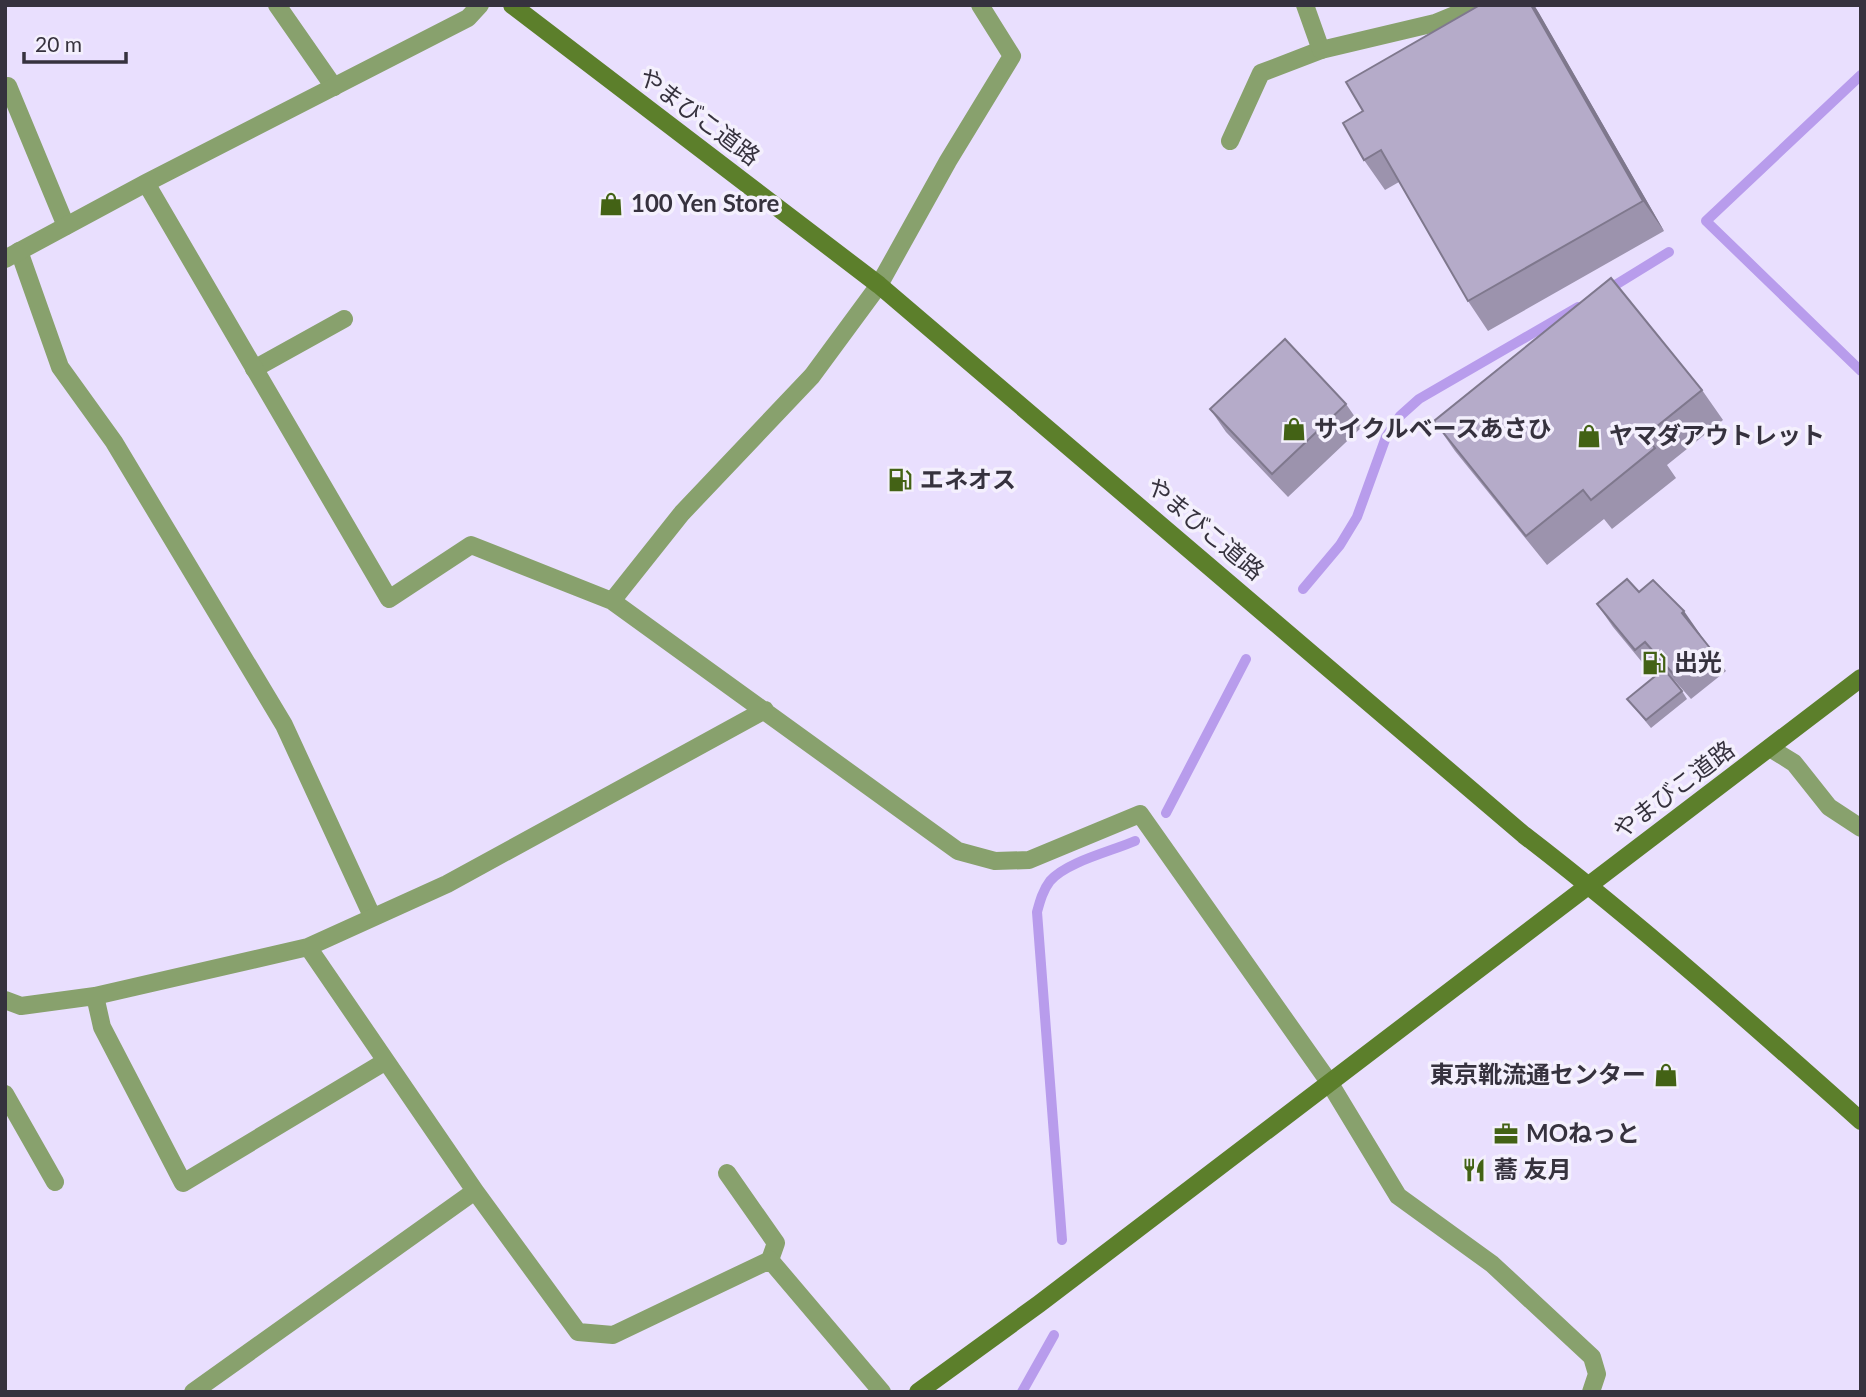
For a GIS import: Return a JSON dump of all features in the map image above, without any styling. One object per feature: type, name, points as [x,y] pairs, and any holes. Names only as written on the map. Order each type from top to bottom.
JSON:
[{"type":"street","points":[[277,5],[334,87]]},
{"type":"street","points":[[372,916],[284,725],[114,442],[60,366],[12,255],[468,18],[480,5]]},
{"type":"street","name":"やまびこ道路","points":[[512,5],[879,285],[1524,835],[1589,887],[1861,678]]},
{"type":"street","points":[[612,601],[682,513],[812,376],[879,285],[948,161],[1012,56],[980,5]]},
{"type":"street","points":[[1305,5],[1321,50]]},
{"type":"street","points":[[1230,141],[1261,73],[1321,50],[1435,23],[1479,5]]},
{"type":"street","points":[[8,86],[66,226]]},
{"type":"street","points":[[146,183],[389,598],[471,545],[612,601],[958,851],[995,861],[1029,860],[1140,814],[1348,1109],[1398,1196],[1492,1264],[1592,1357],[1597,1374],[1591,1392]]},
{"type":"street","points":[[254,369],[344,319]]},
{"type":"street","points":[[5,1000],[21,1006],[94,996],[308,947],[447,884],[765,710]]},
{"type":"street","points":[[1770,748],[1794,763],[1829,807],[1861,828]]},
{"type":"street","points":[[918,1392],[1039,1304],[1589,887],[1735,1009],[1861,1121]]},
{"type":"street","points":[[308,947],[475,1191],[578,1332],[613,1335],[770,1261],[776,1243],[727,1173]]},
{"type":"street","points":[[94,996],[102,1027],[183,1183],[386,1060]]},
{"type":"street","points":[[5,1094],[55,1182]]},
{"type":"street","points":[[193,1392],[475,1191]]},
{"type":"street","points":[[770,1261],[882,1392]]},
{"type":"building","points":[[1480,5],[1531,5],[1643,201],[1468,301],[1381,150],[1364,160],[1343,123],[1363,111],[1346,82]]},
{"type":"building","name":"ヤマダアウトレット","points":[[1611,278],[1702,390],[1645,436],[1655,448],[1591,500],[1583,490],[1526,536],[1434,421]]},
{"type":"building","name":"サイクルベースあさひ","points":[[1285,339],[1346,404],[1272,474],[1210,409]]},
{"type":"building","points":[[1627,579],[1639,592],[1653,580],[1684,611],[1682,613],[1710,648],[1675,676],[1645,642],[1635,650],[1597,604]]},
{"type":"building","points":[[1664,669],[1682,691],[1646,720],[1627,699]]},
{"type":"waterway","points":[[1861,75],[1706,221],[1861,371]]},
{"type":"waterway","points":[[1604,292],[1669,252]]},
{"type":"waterway","points":[[1303,589],[1340,545],[1357,517],[1386,437],[1400,416],[1419,399],[1578,307]]},
{"type":"waterway","points":[[1166,813],[1246,659]]},
{"type":"waterway","points":[[1062,1240],[1037,912],[1045,888],[1057,874],[1135,841]]},
{"type":"waterway","points":[[1022,1392],[1054,1335]]},
{"type":"place","name":"100 Yen Store","points":[[611,204]]},
{"type":"place","name":"サイクルベースあさひ","points":[[1294,429]]},
{"type":"place","name":"ヤマダアウトレット","points":[[1589,436]]},
{"type":"place","name":"エネオス","points":[[900,480]]},
{"type":"place","name":"出光","points":[[1654,663]]},
{"type":"place","name":"東京靴流通センター","points":[[1666,1075]]},
{"type":"place","name":"MOねっと","points":[[1506,1134]]},
{"type":"place","name":"蕎 友月","points":[[1474,1170]]}]
